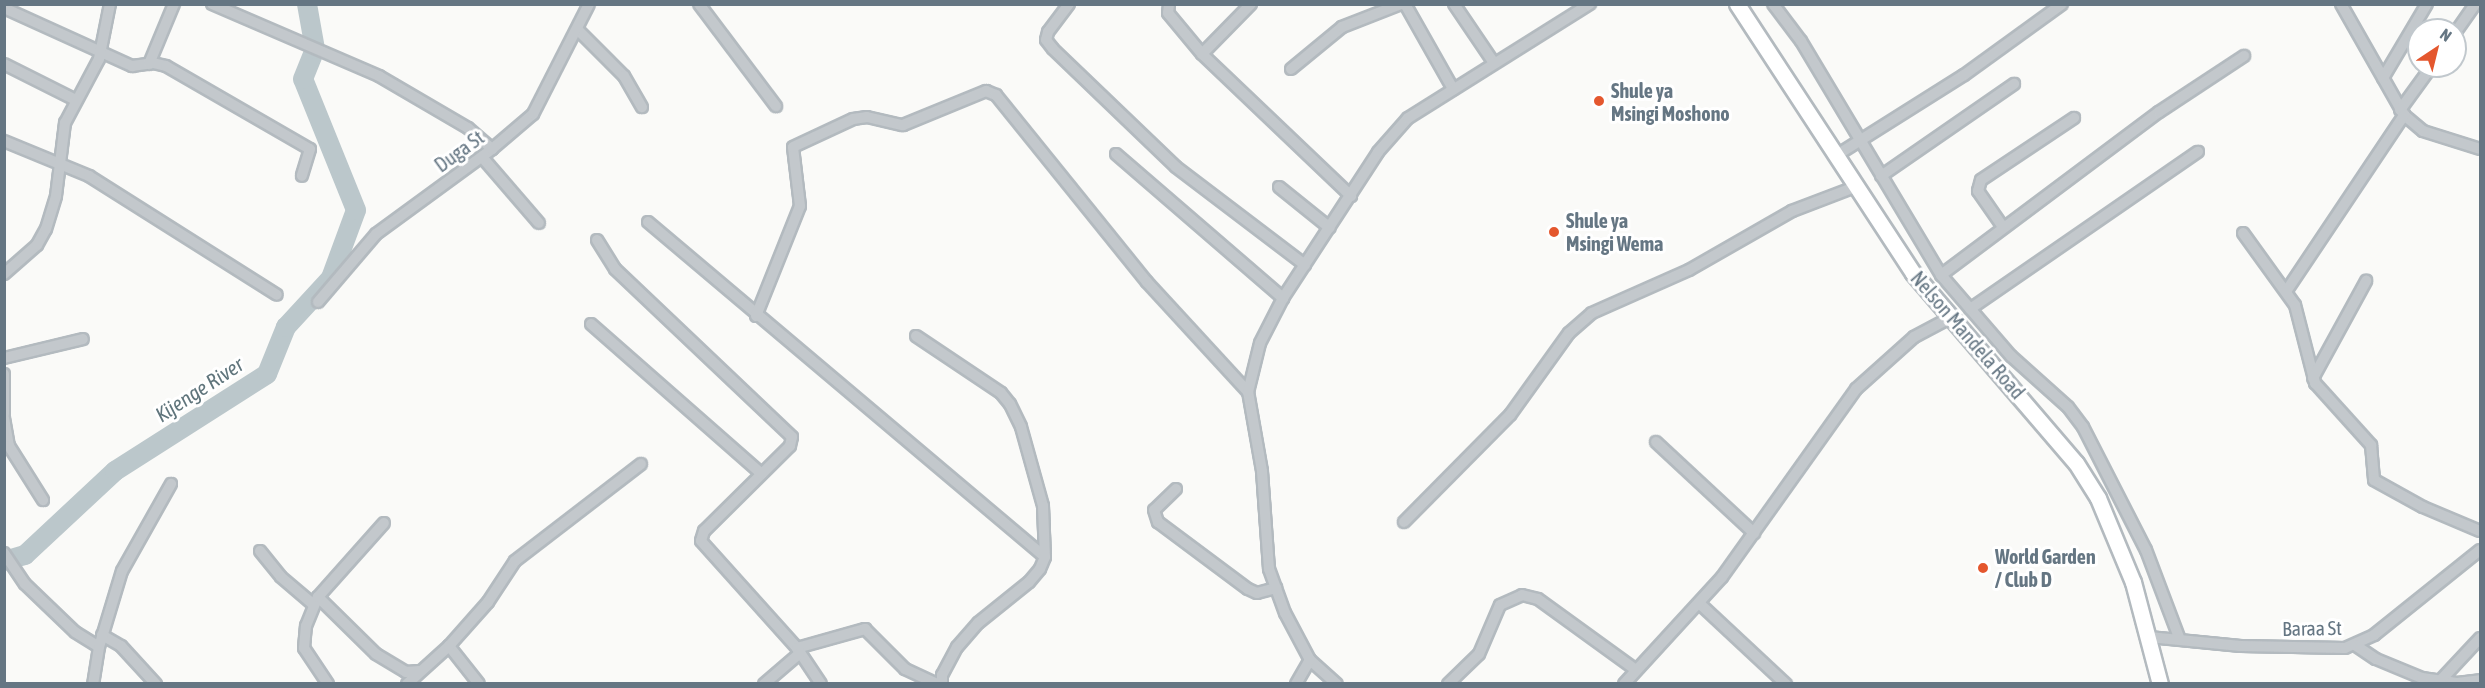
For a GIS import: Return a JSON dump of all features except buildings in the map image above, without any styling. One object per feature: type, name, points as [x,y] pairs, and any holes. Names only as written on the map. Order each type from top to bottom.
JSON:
[{"type":"main road","name":"Nelson Mandela Road","points":[[1737,4],[1907,265],[1949,318],[2021,396],[2081,472],[2114,534],[2149,637],[2160,684]]},
{"type":"street","points":[[4,274],[37,245],[46,229],[56,195],[58,160],[74,99],[101,55],[110,4]]},
{"type":"street","points":[[148,64],[174,4]]},
{"type":"street","points":[[212,4],[379,76],[468,128],[492,150]]},
{"type":"street","name":"Duga St","points":[[318,302],[376,234],[492,150],[539,106],[589,4]]},
{"type":"street","points":[[699,4],[776,106]]},
{"type":"street","points":[[1069,4],[1047,36],[1053,49],[1176,167],[1305,264]]},
{"type":"street","points":[[1169,4],[1168,14],[1202,54],[1351,196]]},
{"type":"street","points":[[1202,54],[1251,4]]},
{"type":"street","points":[[1291,69],[1342,27],[1401,4]]},
{"type":"street","points":[[1405,4],[1453,89]]},
{"type":"street","points":[[1454,4],[1494,63]]},
{"type":"street","points":[[1337,684],[1310,660],[1269,569],[1262,471],[1248,392],[1260,343],[1283,298],[1401,125],[1453,89],[1590,4]]},
{"type":"street","points":[[1773,4],[1801,41],[1941,275],[1970,309],[2083,427],[2146,550],[2180,640]]},
{"type":"street","points":[[1837,155],[1862,142],[2062,4]]},
{"type":"street","points":[[2341,4],[2402,113],[2424,131],[2481,149]]},
{"type":"street","points":[[2383,78],[2427,4]]},
{"type":"street","points":[[2465,18],[2475,4]]},
{"type":"street","points":[[4,8],[101,55],[132,66],[148,64],[166,66],[310,148],[302,176]]},
{"type":"street","points":[[577,28],[624,76],[642,107]]},
{"type":"street","points":[[1941,275],[2168,106],[2244,56]]},
{"type":"street","points":[[4,64],[74,99]]},
{"type":"street","points":[[2287,290],[2424,78]]},
{"type":"street","points":[[1881,176],[2014,84]]},
{"type":"street","points":[[756,316],[800,206],[793,147],[853,119],[867,117],[903,125],[986,90],[996,95],[1147,282],[1248,392]]},
{"type":"street","points":[[2003,227],[1978,190],[1981,180],[2074,118]]},
{"type":"street","points":[[4,141],[58,160],[153,213],[277,295]]},
{"type":"street","points":[[1970,309],[2198,152]]},
{"type":"street","points":[[1116,154],[1283,298]]},
{"type":"street","points":[[482,157],[539,223]]},
{"type":"street","points":[[1404,522],[1510,415],[1569,333],[1592,313],[1689,270],[1792,211],[1855,187]]},
{"type":"street","points":[[1279,188],[1330,228]]},
{"type":"street","points":[[648,222],[756,316],[1045,557]]},
{"type":"street","points":[[2243,233],[2287,290],[2299,316],[2313,378],[2371,445],[2373,475],[2378,484],[2481,531]]},
{"type":"street","points":[[597,240],[615,269],[790,434],[790,446],[704,531],[701,541],[798,650],[821,684]]},
{"type":"street","points":[[2313,378],[2366,281]]},
{"type":"street","points":[[1624,684],[1699,603],[1754,533],[1856,389],[1914,337],[1949,318]]},
{"type":"street","points":[[591,324],[762,474]]},
{"type":"street","points":[[764,684],[798,650],[865,629],[905,669],[940,684],[942,675],[957,646],[978,623],[1029,582],[1045,557],[1043,506],[1021,428],[1010,404],[1001,393],[916,336]]},
{"type":"street","points":[[4,358],[83,339]]},
{"type":"street","points":[[4,374],[4,416],[9,447],[44,500]]},
{"type":"street","points":[[1656,442],[1754,533]]},
{"type":"street","points":[[407,684],[448,646],[488,602],[515,561],[641,464]]},
{"type":"street","points":[[93,684],[102,635],[122,571],[171,484]]},
{"type":"street","points":[[1176,489],[1154,510],[1158,522],[1248,589],[1257,593],[1276,588]]},
{"type":"street","points":[[328,684],[302,643],[316,601],[384,523]]},
{"type":"street","name":"Baraa St","points":[[2149,637],[2332,649],[2355,645],[2374,635],[2481,550]]},
{"type":"street","points":[[260,551],[281,578],[316,601],[376,654],[406,672],[419,671]]},
{"type":"street","points":[[5,553],[25,584],[75,632],[99,647]]},
{"type":"street","points":[[1448,684],[1482,649],[1498,608],[1522,595],[1538,599],[1636,670]]},
{"type":"street","points":[[1699,603],[1786,684]]},
{"type":"street","points":[[102,635],[121,646],[156,684]]},
{"type":"street","points":[[2439,682],[2481,638]]},
{"type":"street","points":[[2355,645],[2390,666],[2439,682],[2457,683],[2481,680]]},
{"type":"street","points":[[448,646],[478,684]]},
{"type":"street","points":[[1296,684],[1310,660]]},
{"type":"waterway","name":"Kijenge River","points":[[4,561],[25,555],[115,471],[267,374],[286,327],[331,278],[356,210],[303,79],[315,49],[307,4]]},
{"type":"place","name":"Shule ya Msingi Moshono","points":[[1599,101]]},
{"type":"place","name":"Shule ya Msingi Wema","points":[[1554,232]]},
{"type":"place","name":"World Garden / Club D","points":[[1983,568]]}]
